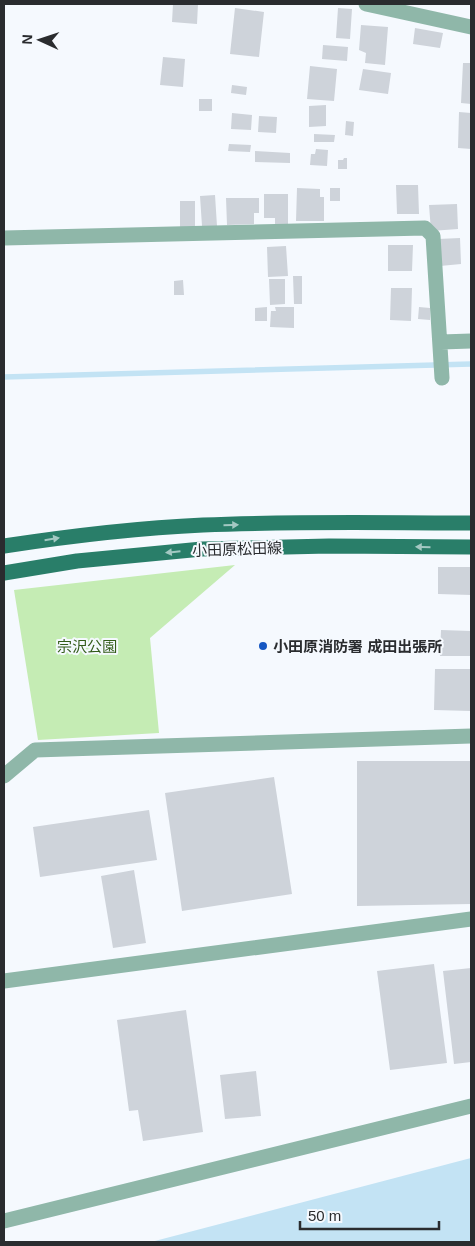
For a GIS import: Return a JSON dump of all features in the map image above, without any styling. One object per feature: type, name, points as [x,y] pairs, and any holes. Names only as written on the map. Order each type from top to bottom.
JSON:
[{"type":"main road","name":"小田原松田線","points":[[4,546],[74,535],[202,525],[471,523]]},
{"type":"main road","name":"小田原松田線","points":[[4,573],[77,562],[202,549],[329,546],[471,547]]},
{"type":"street","points":[[366,4],[409,8],[471,27]]},
{"type":"street","points":[[4,238],[425,228],[432,236],[441,342],[442,378]]},
{"type":"street","points":[[441,342],[471,341]]},
{"type":"street","points":[[4,776],[34,750],[471,736]]},
{"type":"street","points":[[4,981],[471,919]]},
{"type":"street","points":[[4,1221],[471,1106]]},
{"type":"green space","name":"宗沢公園","points":[[235,565],[150,638],[159,733],[38,740],[14,590]]},
{"type":"water","points":[[471,1158],[471,1242],[151,1242]]},
{"type":"building","points":[[173,4],[198,4],[197,24],[172,22]]},
{"type":"building","points":[[235,8],[264,12],[259,57],[230,54]]},
{"type":"building","points":[[338,8],[352,9],[350,39],[336,38]]},
{"type":"building","points":[[361,25],[388,27],[385,65],[365,63],[366,53],[359,50]]},
{"type":"building","points":[[415,28],[443,33],[440,48],[413,44]]},
{"type":"building","points":[[323,45],[348,47],[347,61],[322,59]]},
{"type":"building","points":[[163,57],[185,59],[183,87],[160,85]]},
{"type":"building","points":[[463,63],[471,63],[471,104],[461,103]]},
{"type":"building","points":[[310,66],[337,69],[334,101],[307,99]]},
{"type":"building","points":[[363,69],[391,73],[388,94],[359,90]]},
{"type":"building","points":[[232,85],[247,87],[246,95],[231,93]]},
{"type":"building","points":[[199,99],[212,99],[212,111],[199,111]]},
{"type":"building","points":[[326,105],[326,126],[309,127],[309,106]]},
{"type":"building","points":[[459,112],[471,113],[471,149],[458,148]]},
{"type":"building","points":[[232,113],[252,115],[251,130],[231,129]]},
{"type":"building","points":[[259,116],[277,117],[276,133],[258,132]]},
{"type":"building","points":[[346,121],[354,122],[353,136],[345,135]]},
{"type":"building","points":[[314,134],[335,135],[334,142],[314,142]]},
{"type":"building","points":[[229,144],[251,145],[250,152],[228,151]]},
{"type":"building","points":[[316,149],[328,150],[327,166],[310,165],[311,154],[315,154]]},
{"type":"building","points":[[255,151],[290,153],[290,163],[255,162]]},
{"type":"building","points":[[347,158],[347,169],[338,169],[338,160],[343,160]]},
{"type":"building","points":[[396,185],[418,185],[419,214],[397,214]]},
{"type":"building","points":[[297,188],[320,189],[320,197],[324,197],[324,221],[296,221]]},
{"type":"building","points":[[330,188],[340,188],[340,201],[330,201]]},
{"type":"building","points":[[264,194],[288,194],[288,225],[275,225],[275,218],[264,218]]},
{"type":"building","points":[[215,195],[217,226],[202,226],[200,196]]},
{"type":"building","points":[[226,198],[259,198],[259,213],[254,213],[254,224],[227,225]]},
{"type":"building","points":[[180,201],[195,201],[195,229],[180,229]]},
{"type":"building","points":[[457,204],[458,229],[431,231],[429,205]]},
{"type":"building","points":[[460,238],[461,264],[440,266],[438,239]]},
{"type":"building","points":[[388,245],[413,245],[412,271],[388,271]]},
{"type":"building","points":[[286,246],[288,276],[268,277],[267,247]]},
{"type":"building","points":[[293,276],[302,276],[302,304],[294,304]]},
{"type":"building","points":[[269,279],[285,279],[285,304],[270,305]]},
{"type":"building","points":[[183,280],[184,295],[174,295],[174,281]]},
{"type":"building","points":[[391,288],[412,288],[411,321],[390,320]]},
{"type":"building","points":[[267,307],[267,321],[255,321],[255,308]]},
{"type":"building","points":[[275,307],[294,307],[294,328],[270,327],[271,311],[276,311]]},
{"type":"building","points":[[419,307],[430,308],[430,320],[418,319]]},
{"type":"building","points":[[438,567],[471,567],[471,595],[438,594]]},
{"type":"building","points":[[441,630],[471,631],[471,656],[440,656]]},
{"type":"building","points":[[435,669],[471,669],[471,711],[434,710]]},
{"type":"building","points":[[357,761],[471,761],[471,904],[357,906]]},
{"type":"building","points":[[274,777],[292,894],[182,911],[165,793]]},
{"type":"building","points":[[149,810],[157,860],[40,877],[33,827]]},
{"type":"building","points":[[134,870],[146,943],[113,948],[101,876]]},
{"type":"building","points":[[434,964],[447,1063],[390,1070],[377,971]]},
{"type":"building","points":[[471,968],[471,1062],[454,1064],[443,971]]},
{"type":"building","points":[[186,1010],[203,1132],[143,1141],[138,1110],[129,1111],[117,1020]]},
{"type":"building","points":[[256,1071],[261,1116],[225,1119],[220,1075]]},
{"type":"waterway","points":[[4,377],[471,364]]},
{"type":"place","name":"小田原消防署 成田出張所","points":[[263,646]]}]
